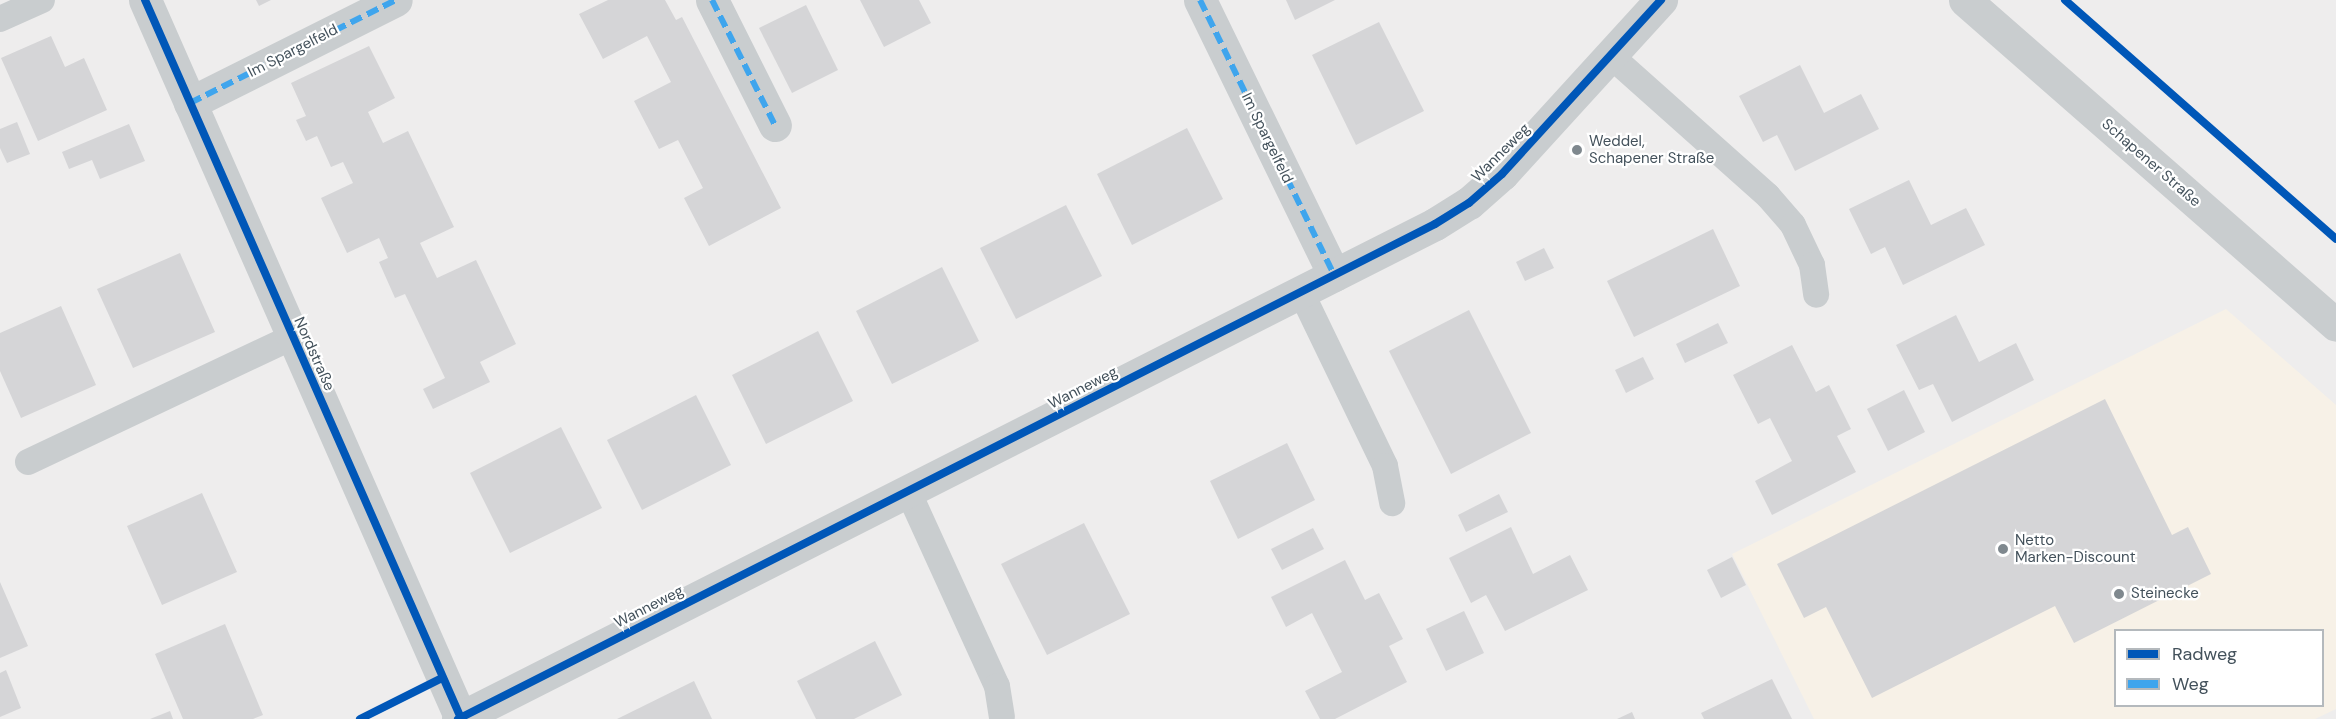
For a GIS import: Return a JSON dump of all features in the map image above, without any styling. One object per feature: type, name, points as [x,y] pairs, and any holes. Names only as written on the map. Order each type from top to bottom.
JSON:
[{"type":"street","name":"Nordstraße","points":[[145,0],[460,718]]},
{"type":"street","name":"Im Spargelfeld","points":[[190,103],[396,0]]},
{"type":"street","points":[[712,0],[775,125]]},
{"type":"street","name":"Im Spargelfeld","points":[[1200,0],[1334,276]]},
{"type":"street","name":"Wanneweg","points":[[460,718],[1334,276],[1469,203],[1502,174],[1661,0]]},
{"type":"street","name":"Schapener Straße","points":[[1965,0],[2336,325]]},
{"type":"lane","points":[[0,19],[42,0]]},
{"type":"lane","points":[[1611,56],[1768,196],[1793,225],[1812,265],[1816,295]]},
{"type":"lane","points":[[1301,292],[1385,466],[1392,502]]},
{"type":"lane","points":[[28,462],[292,337]]},
{"type":"lane","points":[[908,491],[998,686],[1002,717]]},
{"type":"shaded area","points":[[2226,309],[2336,405],[2336,709],[2315,719],[1814,719],[1732,554]]},
{"type":"building","points":[[256,0],[271,0],[259,6]]},
{"type":"building","points":[[608,0],[665,0],[676,20],[682,17],[781,208],[709,246],[684,198],[703,188],[678,140],[659,149],[634,101],[671,82],[647,36],[603,59],[579,14]]},
{"type":"building","points":[[860,0],[919,0],[931,23],[884,47]]},
{"type":"building","points":[[1286,0],[1335,0],[1295,20]]},
{"type":"building","points":[[806,5],[838,70],[792,93],[759,28]]},
{"type":"building","points":[[1379,22],[1424,111],[1356,145],[1312,55]]},
{"type":"building","points":[[51,36],[65,67],[84,58],[107,110],[38,141],[1,58]]},
{"type":"building","points":[[369,46],[395,98],[368,112],[383,143],[408,131],[454,227],[420,243],[437,278],[476,260],[516,344],[480,362],[490,382],[433,409],[423,389],[445,378],[405,294],[395,298],[379,262],[388,258],[379,238],[347,253],[321,198],[353,183],[343,162],[331,167],[317,136],[306,141],[296,120],[306,116],[291,83]]},
{"type":"building","points":[[1800,65],[1824,113],[1861,94],[1879,129],[1795,171],[1777,135],[1763,142],[1739,96]]},
{"type":"building","points":[[17,122],[30,154],[7,163],[0,148],[0,129]]},
{"type":"building","points":[[129,124],[145,161],[100,179],[92,160],[69,169],[62,152]]},
{"type":"building","points":[[1187,128],[1223,199],[1132,245],[1097,174]]},
{"type":"building","points":[[1909,180],[1931,225],[1966,208],[1985,245],[1903,285],[1885,247],[1871,254],[1849,209]]},
{"type":"building","points":[[1066,205],[1102,276],[1016,319],[980,248]]},
{"type":"building","points":[[1713,229],[1740,286],[1634,337],[1607,281]]},
{"type":"building","points":[[1544,248],[1554,268],[1525,281],[1516,262]]},
{"type":"building","points":[[180,253],[215,332],[133,368],[97,289]]},
{"type":"building","points":[[942,267],[979,341],[892,384],[856,311]]},
{"type":"building","points":[[61,306],[96,385],[21,418],[0,371],[0,333]]},
{"type":"building","points":[[1469,310],[1531,433],[1451,474],[1389,351]]},
{"type":"building","points":[[1956,315],[1979,362],[2016,343],[2034,380],[1952,422],[1933,384],[1919,390],[1896,345]]},
{"type":"building","points":[[1718,323],[1728,343],[1685,363],[1676,344]]},
{"type":"building","points":[[818,331],[853,401],[766,444],[732,375]]},
{"type":"building","points":[[1792,345],[1816,392],[1829,385],[1851,429],[1837,436],[1856,472],[1772,515],[1755,481],[1792,461],[1770,418],[1758,424],[1733,375]]},
{"type":"building","points":[[1643,357],[1654,379],[1626,393],[1615,370]]},
{"type":"building","points":[[1904,390],[1925,432],[1888,451],[1867,409]]},
{"type":"building","points":[[696,395],[731,465],[642,510],[607,440]]},
{"type":"building","name":"Netto Marken-Discount","points":[[2105,399],[2172,535],[2188,527],[2211,574],[2074,643],[2055,606],[1872,698],[1826,607],[1804,618],[1777,564]]},
{"type":"building","points":[[561,427],[602,508],[510,553],[470,473]]},
{"type":"building","points":[[1287,443],[1315,500],[1238,539],[1210,481]]},
{"type":"building","points":[[202,493],[237,572],[162,605],[127,526]]},
{"type":"building","points":[[1499,494],[1508,512],[1466,532],[1458,515]]},
{"type":"building","points":[[1084,523],[1130,614],[1047,655],[1001,564]]},
{"type":"building","points":[[1511,527],[1533,574],[1570,555],[1588,590],[1505,631],[1486,595],[1471,603],[1449,558]]},
{"type":"building","points":[[1313,528],[1324,549],[1282,570],[1271,549]]},
{"type":"building","points":[[1732,557],[1746,585],[1721,598],[1707,570]]},
{"type":"building","points":[[1345,560],[1365,600],[1379,593],[1403,639],[1389,646],[1407,682],[1335,719],[1320,719],[1305,691],[1342,672],[1312,613],[1286,627],[1271,597]]},
{"type":"building","points":[[0,582],[28,646],[0,658]]},
{"type":"building","points":[[1464,611],[1484,653],[1446,671],[1426,629]]},
{"type":"building","points":[[225,624],[263,715],[253,719],[183,719],[155,654]]},
{"type":"building","points":[[875,641],[902,695],[854,719],[816,719],[797,681]]},
{"type":"building","points":[[6,670],[21,708],[0,717],[0,673]]},
{"type":"building","points":[[1772,679],[1792,719],[1704,719],[1701,713]]},
{"type":"building","points":[[694,681],[712,719],[617,719]]},
{"type":"building","points":[[170,711],[173,719],[150,719]]},
{"type":"building","points":[[1632,712],[1635,719],[1617,719]]},
{"type":"marked path","points":[[190,103],[396,0]]},
{"type":"marked path","points":[[712,0],[775,125]]},
{"type":"marked path","points":[[1200,0],[1334,275]]},
{"type":"cycle path","points":[[145,0],[461,718]]},
{"type":"cycle path","points":[[458,719],[1435,224],[1469,203],[1502,174],[1661,0]]},
{"type":"cycle path","points":[[2065,0],[2336,239]]},
{"type":"cycle path","points":[[360,719],[442,678]]},
{"type":"place","name":"Weddel, Schapener Straße","points":[[1577,150]]},
{"type":"place","name":"Netto Marken-Discount","points":[[2003,549]]},
{"type":"place","name":"Steinecke","points":[[2119,594]]}]
